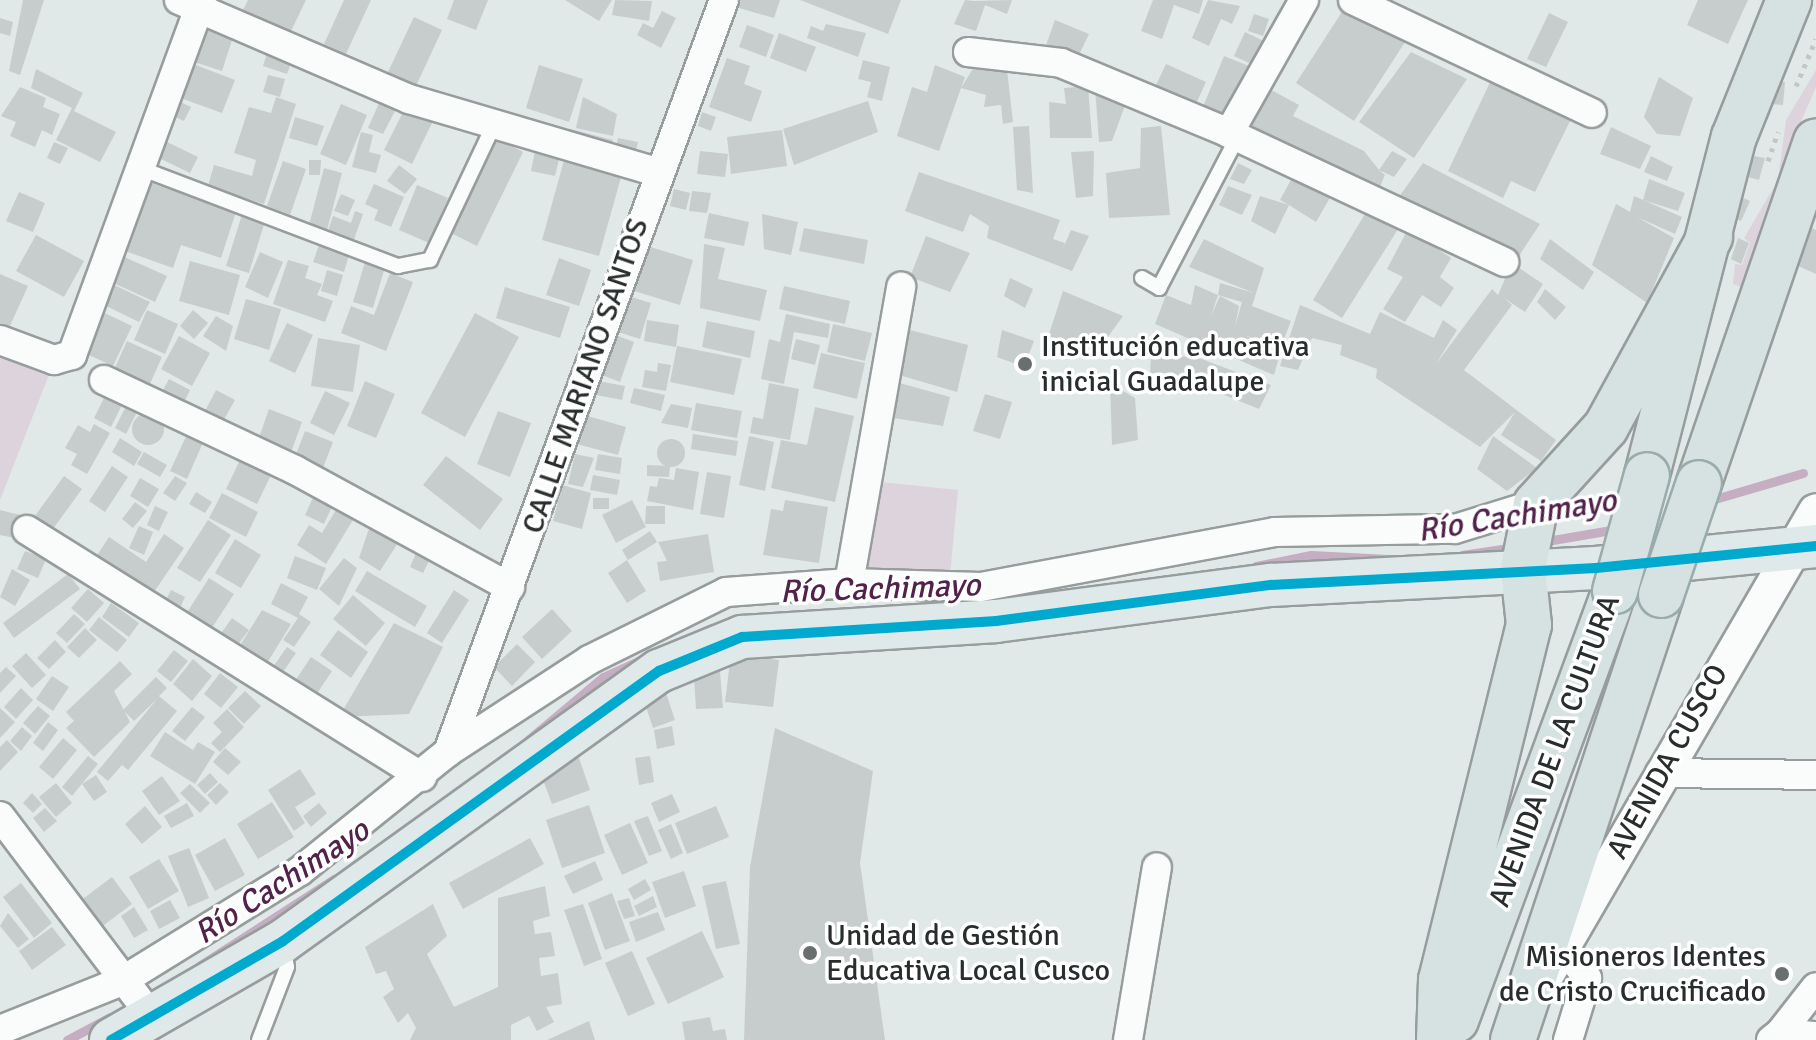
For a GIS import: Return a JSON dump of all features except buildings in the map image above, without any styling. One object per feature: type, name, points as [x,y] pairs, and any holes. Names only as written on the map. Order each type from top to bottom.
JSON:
[{"type":"highway","name":"AVENIDA DE LA CULTURA","points":[[1449,1040],[1605,580],[1647,475],[1734,137],[1789,0]]},
{"type":"highway","name":"AVENIDA DE LA CULTURA","points":[[1517,1026],[1816,141]]},
{"type":"highway","points":[[1439,1040],[1441,980],[1529,625],[1528,538],[1606,427],[1710,237]]},
{"type":"main road","points":[[111,1040],[283,941],[659,671],[742,637],[996,621],[1271,585],[1528,538],[1605,580],[1804,547]]},
{"type":"street","name":"CALLE MARIANO SANTOS","points":[[448,752],[657,172],[724,0]]},
{"type":"street","points":[[1233,134],[1304,0]]},
{"type":"street","points":[[1353,0],[1592,113]]},
{"type":"street","points":[[0,340],[54,360],[72,355],[145,170],[193,3],[493,127],[657,172]]},
{"type":"street","points":[[968,52],[1061,63],[1233,134],[1504,262]]},
{"type":"street","points":[[849,583],[901,287]]},
{"type":"street","points":[[104,380],[295,470],[510,587]]},
{"type":"street","name":"AVENIDA CUSCO","points":[[1517,1026],[1566,949],[1660,773],[1804,547],[1816,511]]},
{"type":"street","points":[[0,1030],[122,981],[300,871],[422,777],[448,752],[589,660],[699,602],[759,586],[849,583],[981,587],[1275,532],[1455,529],[1528,538]]},
{"type":"street","points":[[27,530],[422,777]]},
{"type":"street","points":[[1660,773],[1816,775]]},
{"type":"street","points":[[0,816],[152,1017]]},
{"type":"street","points":[[1128,1040],[1157,867]]},
{"type":"street","points":[[1566,949],[1587,978],[1568,1040]]},
{"type":"street","points":[[1775,1037],[1816,987]]},
{"type":"street","points":[[1775,1037],[1816,1036]]},
{"type":"lane","points":[[145,170],[398,266],[430,260],[493,127]]},
{"type":"lane","points":[[1142,278],[1159,288],[1233,134]]},
{"type":"lane","points":[[259,1040],[260,1019],[287,967],[283,941]]},
{"type":"shaded area","points":[[1816,70],[1816,87],[1779,172],[1786,120]]},
{"type":"shaded area","points":[[1774,187],[1741,287],[1733,284],[1735,264],[1742,265],[1750,243],[1744,238]]},
{"type":"shaded area","points":[[0,346],[52,367],[0,500]]},
{"type":"shaded area","points":[[871,481],[958,490],[949,586],[854,579]]},
{"type":"waterway","name":"Río Cachimayo","points":[[1708,501],[1803,473]]},
{"type":"waterway","name":"Río Cachimayo","points":[[1541,542],[1617,529]]},
{"type":"waterway","name":"Río Cachimayo","points":[[1462,555],[1515,547]]},
{"type":"waterway","name":"Río Cachimayo","points":[[1256,566],[1311,555],[1388,559]]},
{"type":"waterway","name":"Río Cachimayo","points":[[528,740],[603,677],[711,628]]},
{"type":"waterway","name":"Río Cachimayo","points":[[199,966],[334,879]]},
{"type":"waterway","name":"Río Cachimayo","points":[[67,1040],[110,1017]]},
{"type":"transit line","points":[[111,1040],[283,941],[659,671],[742,637],[996,621],[1271,585],[1596,568],[1816,546]]},
{"type":"place","name":"Institución educativa inicial Guadalupe","points":[[1025,364]]},
{"type":"place","name":"Unidad de Gestión Educativa Local Cusco","points":[[810,953]]},
{"type":"place","name":"Misioneros Identes de Cristo Crucificado","points":[[1782,974]]}]
